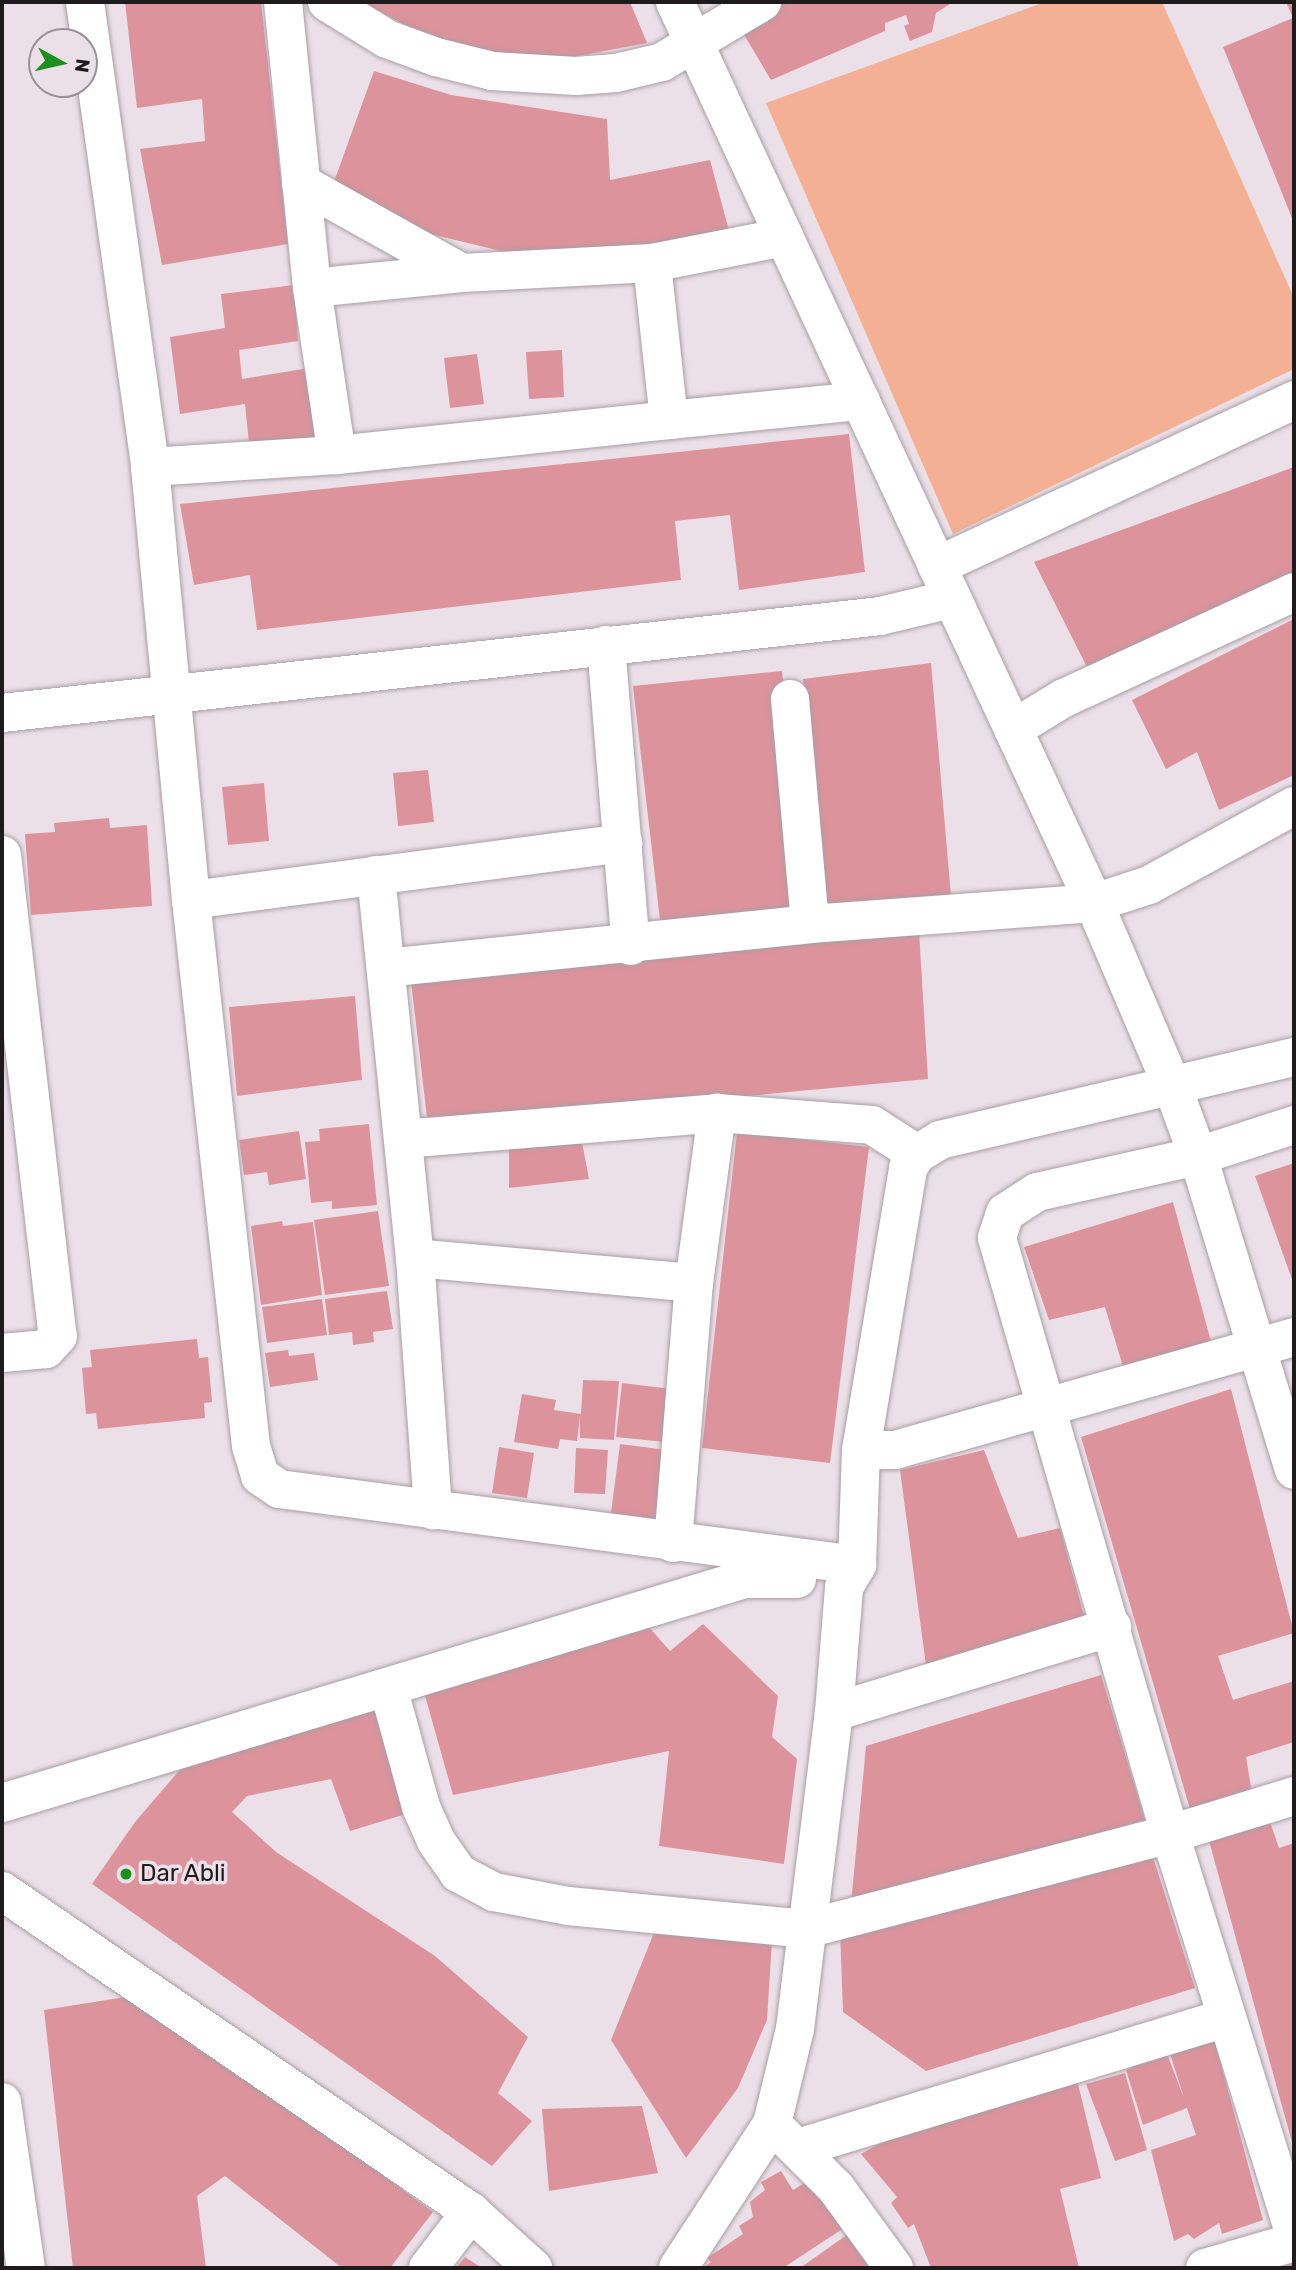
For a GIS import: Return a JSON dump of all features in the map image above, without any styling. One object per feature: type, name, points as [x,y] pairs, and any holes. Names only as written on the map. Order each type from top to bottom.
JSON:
[{"type":"street","points":[[86,2],[150,467],[168,695],[251,1446],[260,1476],[279,1489],[673,1543],[850,1576]]},
{"type":"street","points":[[283,2],[312,288],[337,454]]},
{"type":"street","points":[[327,2],[387,39],[492,71],[616,73],[662,62],[695,45],[762,2]]},
{"type":"street","points":[[675,2],[1094,903],[1173,1088],[1198,1156],[1294,1471]]},
{"type":"street","points":[[301,183],[462,273]]},
{"type":"street","points":[[312,288],[462,273],[652,263],[784,237]]},
{"type":"street","points":[[652,263],[669,420]]},
{"type":"street","points":[[2,713],[880,616],[1294,400]]},
{"type":"street","points":[[150,467],[337,454],[861,401]]},
{"type":"street","points":[[1013,729],[1064,698],[1294,592]]},
{"type":"street","points":[[607,645],[631,946]]},
{"type":"street","points":[[790,699],[810,924]]},
{"type":"street","points":[[386,968],[631,946],[810,924],[1094,903],[1149,885],[1294,806]]},
{"type":"street","points":[[191,900],[623,843]]},
{"type":"street","points":[[2,855],[58,1336],[46,1349],[2,1353]]},
{"type":"street","points":[[376,874],[415,1258],[433,1510]]},
{"type":"street","points":[[678,2268],[785,2136],[806,1928],[850,1576],[862,1450],[908,1168],[917,1154],[940,1140],[1173,1088],[1294,1057]]},
{"type":"street","points":[[403,1139],[718,1112],[872,1125],[917,1154]]},
{"type":"street","points":[[673,1543],[694,1283],[718,1112]]},
{"type":"street","points":[[1294,1125],[1198,1156],[1037,1192],[1005,1213],[998,1238],[1049,1405],[1170,1834],[1294,2232]]},
{"type":"street","points":[[415,1258],[694,1283]]},
{"type":"street","points":[[862,1450],[895,1450],[1294,1337]]},
{"type":"street","points":[[2,1802],[745,1579],[813,1580],[850,1576]]},
{"type":"street","points":[[834,1712],[1112,1627]]},
{"type":"street","points":[[388,1687],[421,1807],[436,1841],[458,1873],[494,1892],[568,1906],[806,1928],[1170,1834],[1294,1796]]},
{"type":"street","points":[[2,1891],[471,2212],[533,2268]]},
{"type":"street","points":[[785,2136],[1226,2018]]},
{"type":"street","points":[[2,2102],[26,2268]]},
{"type":"street","points":[[785,2136],[836,2188],[894,2268]]},
{"type":"street","points":[[428,2268],[471,2212]]},
{"type":"street","points":[[1205,2268],[1294,2242]]},
{"type":"shaded area","points":[[1045,2],[1162,2],[1294,298],[1294,369],[953,534],[766,103]]},
{"type":"building","points":[[125,2],[261,2],[288,244],[162,265],[140,149],[205,141],[202,99],[137,108]]},
{"type":"building","points":[[363,2],[630,2],[647,43],[557,60],[471,49],[419,33]]},
{"type":"building","points":[[783,2],[953,2],[936,13],[932,32],[910,41],[904,26],[909,24],[906,15],[885,23],[885,31],[771,80],[743,33],[768,22],[767,11]]},
{"type":"building","points":[[1286,2],[1294,2],[1294,223],[1223,47],[1293,18]]},
{"type":"building","points":[[374,71],[451,95],[607,119],[610,180],[710,160],[731,238],[624,255],[509,253],[406,228],[331,190]]},
{"type":"building","points":[[294,285],[298,341],[239,350],[242,379],[309,368],[315,444],[250,453],[245,404],[180,414],[170,337],[225,328],[221,294]]},
{"type":"building","points":[[562,350],[564,397],[529,399],[526,352]]},
{"type":"building","points":[[477,354],[484,404],[450,408],[444,358]]},
{"type":"building","points":[[849,434],[865,572],[739,590],[730,515],[675,521],[681,580],[257,630],[250,575],[194,585],[180,504]]},
{"type":"building","points":[[1294,467],[1294,578],[1092,677],[1034,562]]},
{"type":"building","points":[[1294,619],[1294,775],[1219,810],[1197,752],[1166,769],[1132,700]]},
{"type":"building","points":[[931,663],[952,908],[827,923],[803,679]]},
{"type":"building","points":[[782,671],[809,911],[661,929],[633,686]]},
{"type":"building","points":[[428,770],[434,822],[398,826],[393,773]]},
{"type":"building","points":[[264,783],[269,841],[228,845],[222,787]]},
{"type":"building","points":[[109,818],[110,828],[147,825],[152,906],[31,915],[25,834],[55,832],[54,823]]},
{"type":"building","points":[[919,931],[928,1079],[428,1126],[411,981]]},
{"type":"building","points":[[355,996],[362,1080],[237,1096],[229,1007]]},
{"type":"building","points":[[369,1124],[377,1205],[332,1209],[332,1201],[311,1203],[305,1142],[320,1141],[319,1129]]},
{"type":"building","points":[[299,1131],[306,1179],[269,1185],[267,1172],[244,1175],[239,1140]]},
{"type":"building","points":[[737,1132],[869,1147],[830,1463],[702,1448]]},
{"type":"building","points":[[509,1137],[582,1142],[589,1179],[509,1188]]},
{"type":"building","points":[[1294,1163],[1294,1285],[1255,1176]]},
{"type":"building","points":[[1173,1202],[1212,1345],[1124,1370],[1105,1307],[1049,1320],[1024,1247]]},
{"type":"building","points":[[378,1211],[389,1286],[325,1295],[314,1220]]},
{"type":"building","points":[[282,1221],[283,1226],[313,1222],[322,1295],[261,1305],[251,1226]]},
{"type":"building","points":[[387,1291],[393,1329],[373,1332],[374,1342],[353,1345],[352,1332],[329,1335],[325,1299]]},
{"type":"building","points":[[322,1299],[327,1335],[267,1343],[262,1307]]},
{"type":"building","points":[[197,1339],[199,1358],[208,1357],[212,1402],[204,1403],[205,1418],[98,1429],[96,1413],[86,1414],[82,1368],[92,1367],[90,1350]]},
{"type":"building","points":[[288,1350],[289,1356],[314,1353],[318,1380],[270,1387],[265,1353]]},
{"type":"building","points":[[583,1380],[619,1381],[614,1440],[580,1438],[580,1416],[577,1441],[560,1439],[558,1449],[514,1442],[522,1394],[556,1400],[554,1410],[581,1414]]},
{"type":"building","points":[[622,1383],[671,1389],[665,1442],[616,1437]]},
{"type":"building","points":[[1231,1389],[1294,1633],[1218,1656],[1233,1700],[1294,1681],[1294,1742],[1246,1757],[1252,1793],[1190,1809],[1081,1437]]},
{"type":"building","points":[[620,1444],[667,1450],[658,1519],[611,1513]]},
{"type":"building","points":[[499,1447],[534,1453],[527,1498],[492,1493]]},
{"type":"building","points":[[576,1448],[608,1450],[605,1494],[574,1493]]},
{"type":"building","points":[[984,1450],[1018,1538],[1060,1528],[1084,1616],[927,1673],[900,1470]]},
{"type":"building","points":[[640,1617],[670,1651],[703,1624],[778,1696],[772,1737],[797,1759],[784,1864],[659,1846],[669,1751],[453,1795],[422,1685]]},
{"type":"building","points":[[1101,1675],[1145,1820],[851,1904],[866,1746]]},
{"type":"building","points":[[376,1698],[406,1814],[350,1831],[331,1779],[247,1796],[232,1812],[276,1852],[435,1956],[528,2037],[498,2093],[532,2121],[492,2166],[92,1884],[135,1822],[190,1758]]},
{"type":"building","points":[[1268,1816],[1279,1848],[1294,1843],[1293,2146],[1208,1837]]},
{"type":"building","points":[[1151,1851],[1195,1988],[926,2071],[843,2012],[840,1930]]},
{"type":"building","points":[[657,1925],[772,1940],[767,2020],[738,2088],[686,2158],[611,2040]]},
{"type":"building","points":[[138,1995],[433,2212],[390,2268],[342,2268],[225,2176],[197,2196],[206,2268],[73,2268],[44,2010]]},
{"type":"building","points":[[1213,2035],[1263,2220],[1222,2234],[1219,2223],[1194,2239],[1188,2234],[1174,2241],[1151,2150],[1196,2135],[1187,2108],[1143,2125],[1126,2070],[1133,2067],[1134,2058],[1167,2054],[1184,2098],[1168,2047]]},
{"type":"building","points":[[1125,2073],[1147,2150],[1115,2161],[1086,2084]]},
{"type":"building","points":[[1076,2076],[1101,2178],[1060,2189],[1079,2268],[931,2268],[914,2224],[908,2228],[891,2203],[897,2197],[861,2154],[901,2131]]},
{"type":"building","points":[[642,2106],[658,2173],[549,2191],[542,2109]]},
{"type":"building","points":[[781,2171],[793,2190],[816,2176],[850,2224],[783,2268],[703,2268],[711,2262],[707,2258],[743,2234],[739,2226],[753,2217],[750,2202],[765,2190],[761,2182]]},
{"type":"building","points":[[851,2232],[875,2268],[800,2268]]},
{"type":"building","points":[[465,2257],[482,2268],[456,2268]]},
{"type":"building","points":[[1294,2263],[1294,2268],[1278,2268]]},
{"type":"place","name":"Dar Abli","points":[[126,1874]]}]
